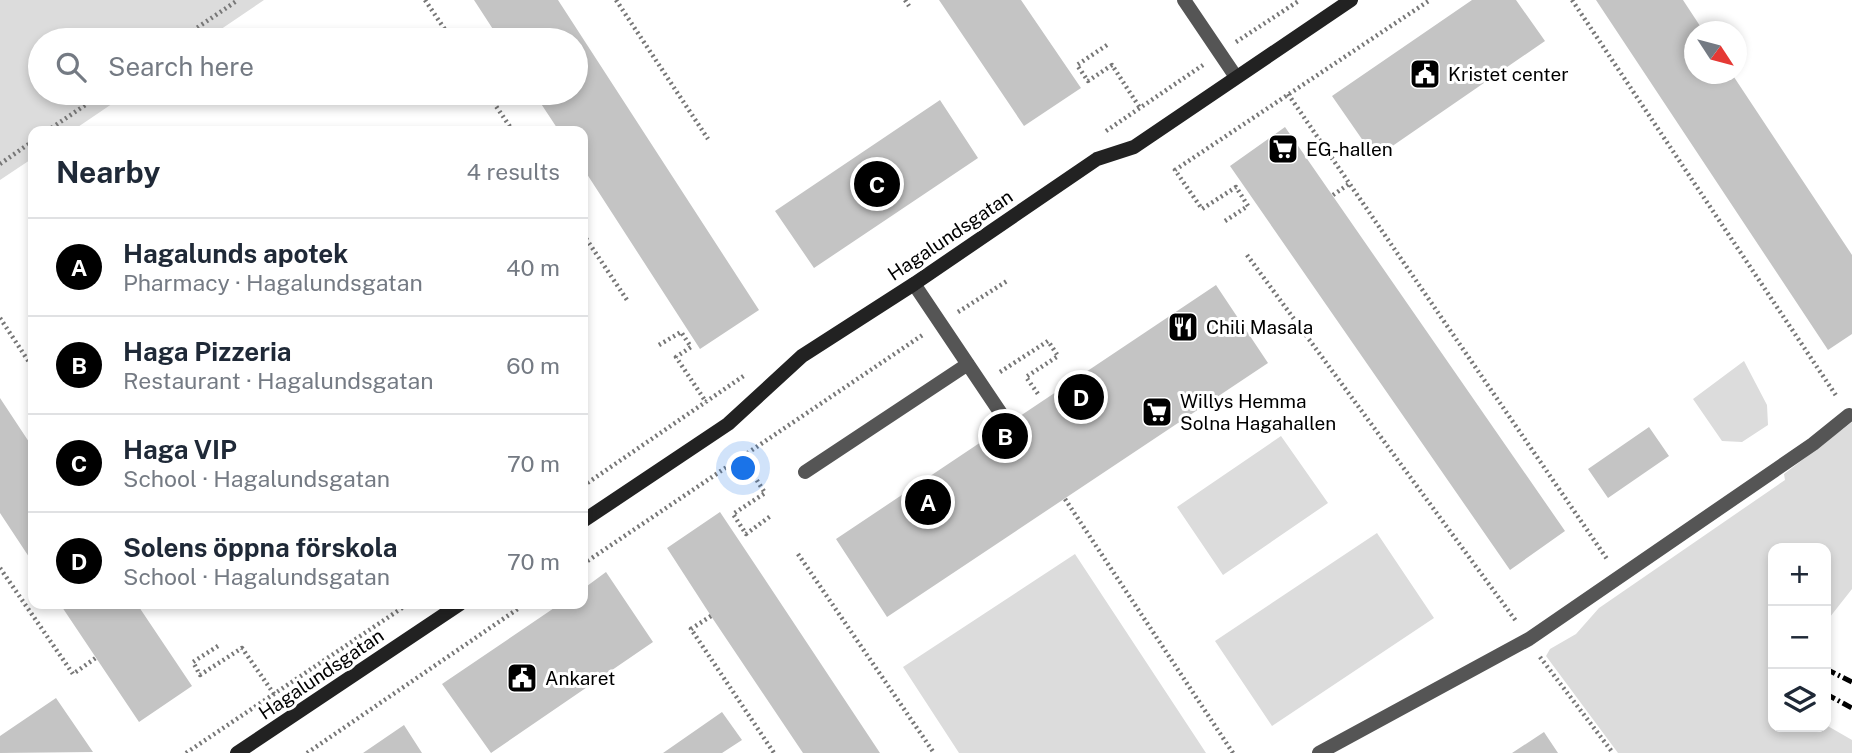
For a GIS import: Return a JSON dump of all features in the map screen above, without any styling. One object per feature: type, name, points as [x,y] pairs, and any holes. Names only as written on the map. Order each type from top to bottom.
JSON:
[{"type":"street","name":"Hagalundsgatan","points":[[588,518],[728,424],[802,356],[914,284],[1097,159],[1134,147],[1351,0]]},
{"type":"street","name":"Hagalundsgatan","points":[[237,753],[453,609]]},
{"type":"lane","points":[[1184,0],[1236,77]]},
{"type":"lane","points":[[914,284],[1008,424]]},
{"type":"lane","points":[[805,472],[968,364]]},
{"type":"lane","points":[[1319,753],[1529,639],[1813,444],[1849,415]]},
{"type":"path","points":[[197,28],[238,0]]},
{"type":"path","points":[[425,0],[444,28]]},
{"type":"path","points":[[616,0],[708,139]]},
{"type":"path","points":[[905,0],[909,6]]},
{"type":"path","points":[[1225,222],[1248,206],[1236,187],[1202,209],[1175,170],[1430,0]]},
{"type":"path","points":[[1572,0],[1849,415]]},
{"type":"path","points":[[1107,46],[1077,65],[1088,81],[1112,65],[1140,108]]},
{"type":"path","points":[[1288,94],[1619,577]]},
{"type":"path","points":[[54,126],[85,105]]},
{"type":"path","points":[[496,105],[510,126]]},
{"type":"path","points":[[0,164],[28,144]]},
{"type":"path","points":[[1333,195],[1349,184]]},
{"type":"path","points":[[588,242],[627,300]]},
{"type":"path","points":[[1247,254],[1529,639]]},
{"type":"path","points":[[588,561],[940,323],[1007,281]]},
{"type":"path","points":[[0,318],[28,360]]},
{"type":"path","points":[[659,345],[681,332],[691,347],[676,357],[706,402]]},
{"type":"path","points":[[981,384],[1048,341],[1058,356],[1026,377],[1038,394]]},
{"type":"path","points":[[742,457],[765,493],[733,514],[746,534],[772,515]]},
{"type":"path","points":[[1065,499],[1233,753]]},
{"type":"path","points":[[798,554],[934,753]]},
{"type":"path","points":[[0,568],[28,609]]},
{"type":"path","points":[[28,609],[73,674],[97,657]]},
{"type":"path","points":[[186,753],[401,609]]},
{"type":"path","points":[[307,753],[518,609]]},
{"type":"path","points":[[711,616],[691,629],[774,753]]},
{"type":"path","points":[[218,646],[193,662],[200,675],[242,648],[274,694]]},
{"type":"path","points":[[1542,659],[1613,753]]},
{"type":"shaded area","points":[[0,0],[264,0],[223,28],[28,28],[28,105],[110,105],[79,126],[28,126],[28,161],[0,180]]},
{"type":"shaded area","points":[[1744,361],[1767,405],[1768,425],[1742,442],[1722,441],[1693,399]]},
{"type":"shaded area","points":[[1852,422],[1852,589],[1831,616],[1831,543],[1768,543],[1768,732],[1831,732],[1831,728],[1852,740],[1852,753],[1618,753],[1546,656],[1550,649],[1576,634],[1599,608],[1785,480],[1784,474]]},
{"type":"shaded area","points":[[1281,436],[1328,503],[1223,575],[1177,507]]},
{"type":"shaded area","points":[[1377,533],[1434,618],[1272,726],[1215,641]]},
{"type":"shaded area","points":[[1075,554],[1206,753],[959,753],[903,667]]},
{"type":"building","points":[[474,0],[558,0],[576,28],[492,28]]},
{"type":"building","points":[[939,0],[1021,0],[1081,88],[1024,126]]},
{"type":"building","points":[[1472,0],[1516,0],[1545,41],[1375,158],[1332,96]]},
{"type":"building","points":[[1596,0],[1683,0],[1697,21],[1684,21],[1684,84],[1739,84],[1852,255],[1852,334],[1828,350]]},
{"type":"building","points":[[588,46],[759,310],[700,349],[588,176],[588,126],[556,126],[542,105],[588,105]]},
{"type":"building","points":[[940,100],[978,158],[814,268],[775,211]]},
{"type":"building","points":[[1285,127],[1565,531],[1510,570],[1230,166]]},
{"type":"building","points":[[1216,285],[1268,363],[887,617],[836,539]]},
{"type":"building","points":[[0,398],[28,440],[28,555],[0,513]]},
{"type":"building","points":[[1649,427],[1669,456],[1608,498],[1588,469]]},
{"type":"building","points":[[720,512],[880,753],[803,753],[711,616],[667,548]]},
{"type":"building","points":[[606,572],[653,642],[491,753],[442,684],[553,609],[588,609],[588,585]]},
{"type":"building","points":[[63,609],[140,609],[192,686],[139,722]]},
{"type":"building","points":[[56,698],[93,752],[0,753],[0,736]]},
{"type":"building","points":[[722,712],[742,740],[722,753],[663,753]]},
{"type":"building","points":[[404,725],[422,753],[363,753]]},
{"type":"building","points":[[1544,732],[1558,753],[1512,753]]},
{"type":"railway","points":[[1831,672],[1852,682]]},
{"type":"railway","points":[[1831,697],[1852,708]]},
{"type":"place","name":"Kristet center","points":[[1425,74]]},
{"type":"place","name":"EG-hallen","points":[[1283,149]]},
{"type":"place","name":"Haga VIP","points":[[877,184]]},
{"type":"place","name":"Chili Masala","points":[[1183,327]]},
{"type":"place","name":"Solens öppna förskola","points":[[1081,397]]},
{"type":"place","name":"Willys Hemma Solna Hagahallen","points":[[1157,412]]},
{"type":"place","name":"Haga Pizzeria","points":[[1005,436]]},
{"type":"place","name":"Hagalunds apotek","points":[[928,502]]},
{"type":"place","name":"Ankaret","points":[[522,678]]}]
